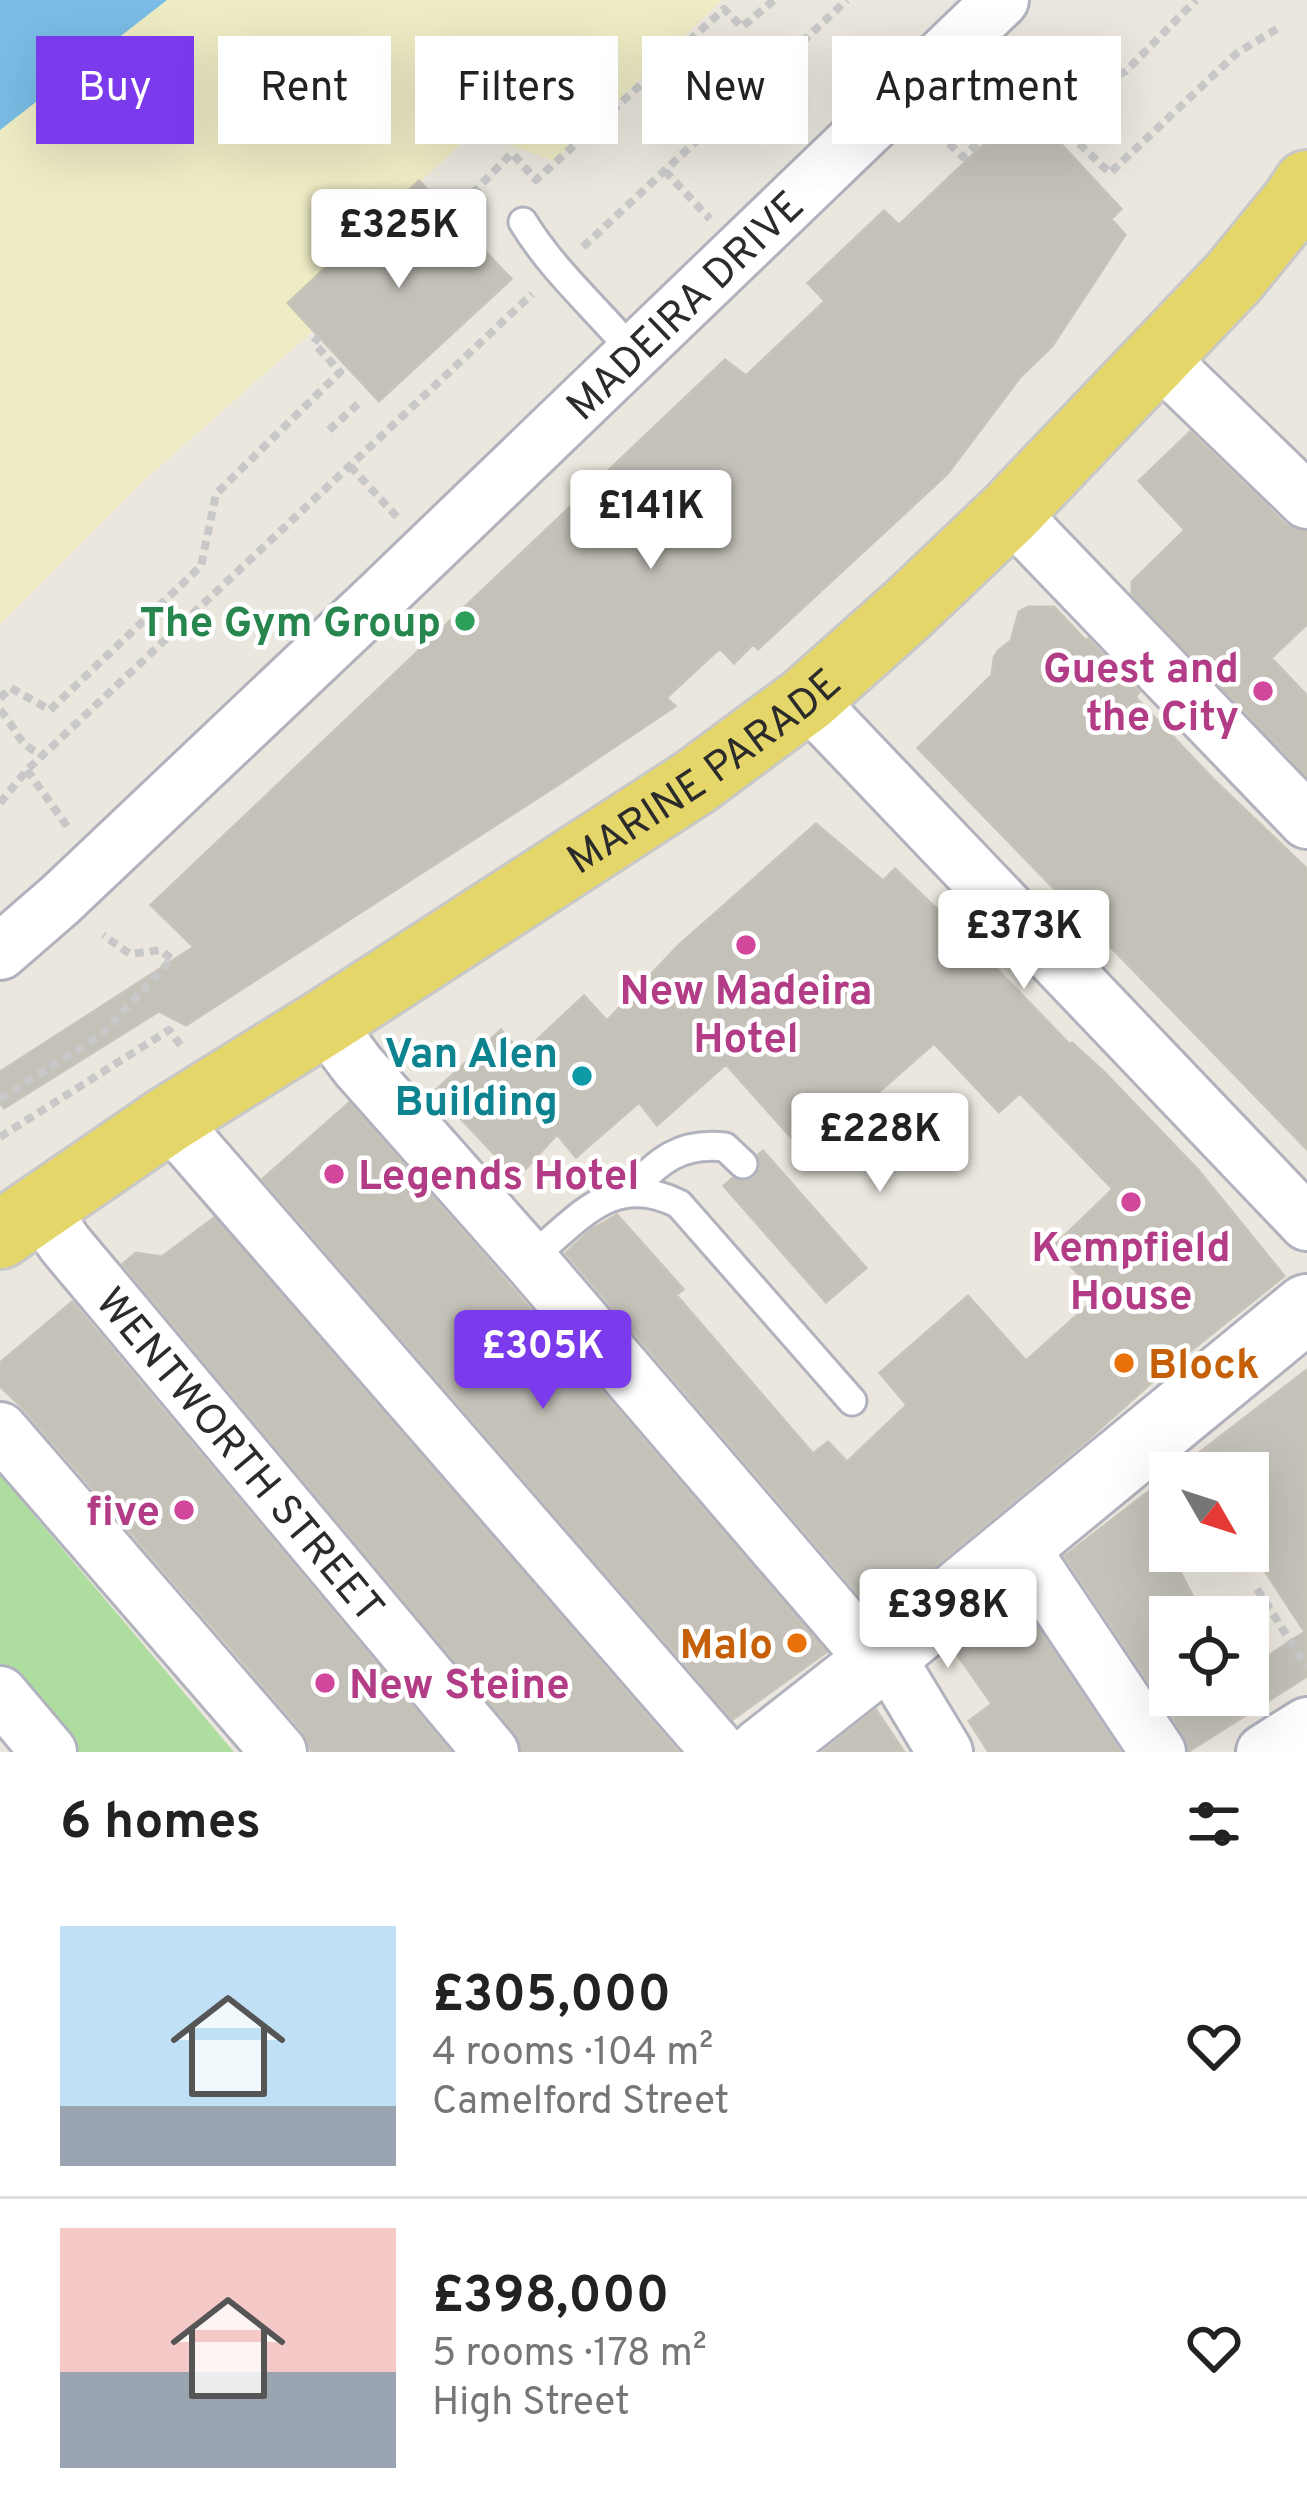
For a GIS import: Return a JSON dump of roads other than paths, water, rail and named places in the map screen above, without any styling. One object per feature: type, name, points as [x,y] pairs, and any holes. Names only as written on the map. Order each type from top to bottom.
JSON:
[{"type":"main road","name":"MARINE PARADE","points":[[20,1222],[169,1119],[695,782],[807,699],[1010,512],[1304,199]]},
{"type":"main road","points":[[762,1752],[1307,1308]]},
{"type":"street","name":"MADEIRA DRIVE","points":[[0,952],[378,599],[1001,0]]},
{"type":"street","points":[[1156,356],[1307,501]]},
{"type":"street","points":[[1010,512],[1307,821]]},
{"type":"street","points":[[807,699],[1307,1223]]},
{"type":"street","points":[[325,1022],[358,1066],[867,1652],[896,1671],[945,1752]]},
{"type":"street","points":[[169,1119],[720,1752]]},
{"type":"street","name":"WENTWORTH STREET","points":[[20,1222],[65,1244],[491,1752]]},
{"type":"street","points":[[0,1430],[279,1752]]},
{"type":"street","points":[[1020,1546],[1158,1752]]},
{"type":"street","points":[[0,1694],[50,1752]]},
{"type":"street","points":[[1264,1752],[1307,1725]]},
{"type":"lane","points":[[523,222],[557,271],[633,352]]},
{"type":"lane","points":[[529,1259],[585,1208],[630,1191],[658,1163],[680,1151],[725,1147],[743,1163]]},
{"type":"lane","points":[[630,1191],[664,1196],[679,1204],[852,1401]]},
{"type":"water","points":[[0,0],[167,0],[121,36],[36,36],[36,102],[0,130]]},
{"type":"place","name":"The Gym Group","points":[[465,621]]},
{"type":"place","name":"Guest and the City","points":[[1263,691]]},
{"type":"place","name":"New Madeira Hotel","points":[[746,945]]},
{"type":"place","name":"Van Alen Building","points":[[582,1076]]},
{"type":"place","name":"Legends Hotel","points":[[334,1174]]},
{"type":"place","name":"Kempfield House","points":[[1131,1202]]},
{"type":"place","name":"Block","points":[[1124,1363]]},
{"type":"place","name":"five","points":[[184,1510]]},
{"type":"place","name":"Malo","points":[[797,1643]]},
{"type":"place","name":"New Steine","points":[[325,1683]]}]
